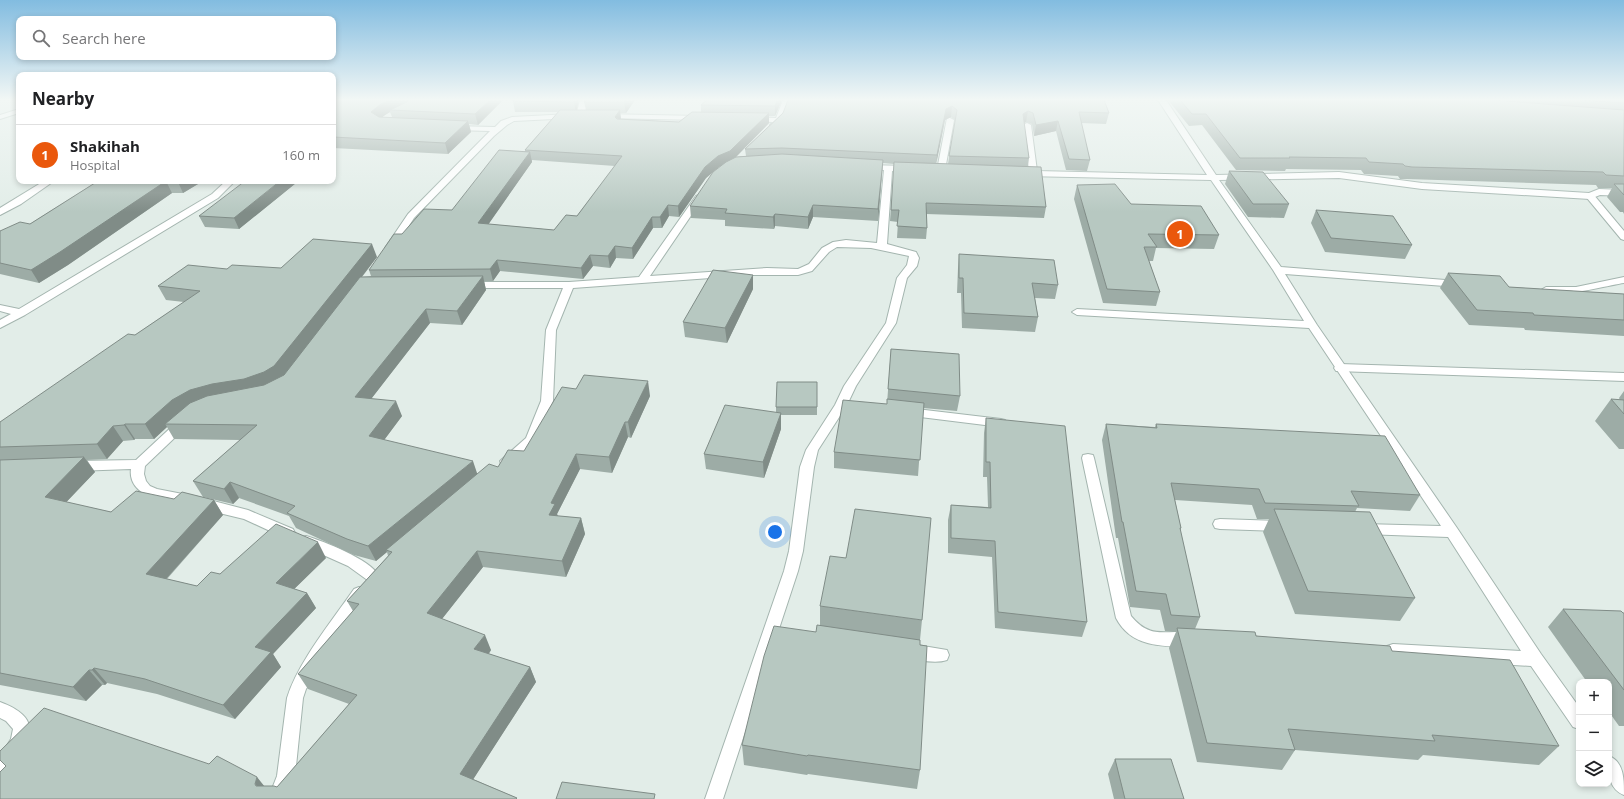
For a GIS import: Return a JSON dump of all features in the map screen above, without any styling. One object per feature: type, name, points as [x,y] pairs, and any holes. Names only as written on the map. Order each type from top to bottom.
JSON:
[{"type":"street","points":[[384,258],[411,216],[489,137]]},
{"type":"street","points":[[931,169],[945,170],[948,137]]},
{"type":"street","points":[[1029,137],[1034,173]]},
{"type":"street","points":[[1186,137],[1213,178],[1278,270],[1340,368],[1452,532],[1535,659],[1576,717]]},
{"type":"street","points":[[857,166],[916,169]]},
{"type":"street","points":[[882,246],[888,168]]},
{"type":"street","points":[[1018,173],[1213,178],[1338,175],[1422,186],[1498,189],[1590,196],[1598,192],[1624,193]]},
{"type":"street","points":[[0,212],[45,184]]},
{"type":"street","points":[[0,325],[215,196],[228,184]]},
{"type":"street","points":[[642,280],[706,187]]},
{"type":"street","points":[[1590,196],[1624,237]]},
{"type":"street","points":[[457,285],[570,285],[769,271],[798,272],[808,270],[831,245],[839,243],[882,246],[909,251],[913,254],[914,258],[912,266],[902,278],[891,323],[850,386],[841,405],[812,450],[807,467],[796,551],[779,631],[714,799]]},
{"type":"street","points":[[1278,270],[1472,285]]},
{"type":"street","points":[[1533,289],[1576,290],[1624,280]]},
{"type":"street","points":[[498,468],[527,444],[534,434],[547,401],[551,330],[570,285]]},
{"type":"street","points":[[0,308],[21,313]]},
{"type":"street","points":[[1077,312],[1312,325]]},
{"type":"street","points":[[1340,368],[1624,377]]},
{"type":"street","points":[[841,405],[857,407]]},
{"type":"street","points":[[896,411],[1013,424]]},
{"type":"street","points":[[191,416],[139,464],[137,474],[145,489],[154,493],[198,502],[248,515],[353,562],[377,570],[305,674],[298,688],[286,776],[278,799]]},
{"type":"street","points":[[1088,458],[1124,618],[1130,628],[1143,636],[1155,639],[1202,641]]},
{"type":"street","points":[[61,467],[139,464]]},
{"type":"street","points":[[1220,524],[1292,527]]},
{"type":"street","points":[[1348,529],[1452,532]]},
{"type":"street","points":[[895,648],[941,655]]},
{"type":"street","points":[[1377,650],[1535,659]]},
{"type":"street","points":[[0,710],[18,719],[22,728],[21,740],[0,770]]},
{"type":"street","points":[[1612,768],[1624,786]]},
{"type":"building","points":[[338,137],[451,137],[445,143]]},
{"type":"building","points":[[536,137],[744,137],[730,151],[718,156],[705,167],[678,206],[668,205],[660,217],[652,217],[632,248],[615,246],[608,256],[590,255],[581,268],[497,260],[490,269],[369,270],[394,234],[402,234],[424,209],[452,210],[499,150],[530,152],[478,223],[554,230],[566,215],[577,216],[622,156],[525,150]]},
{"type":"building","points":[[757,137],[940,137],[937,155],[782,148],[745,149]]},
{"type":"building","points":[[952,137],[1026,137],[1029,158],[949,156]]},
{"type":"building","points":[[1063,137],[1085,137],[1090,160],[1069,159]]},
{"type":"building","points":[[1224,137],[1624,137],[1624,176],[1606,175],[1603,172],[1412,167],[1405,166],[1403,164],[1369,162],[1366,158],[1240,158]]},
{"type":"building","points":[[782,154],[883,160],[878,209],[813,205],[808,217],[775,214],[773,217],[725,213],[727,209],[690,206],[713,172],[726,162],[736,157]]},
{"type":"building","points":[[894,162],[1041,167],[1046,207],[926,203],[927,228],[897,226],[899,210],[891,210]]},
{"type":"building","points":[[1229,171],[1263,172],[1289,204],[1253,204]]},
{"type":"building","points":[[93,184],[162,184],[31,270],[0,263],[0,231],[20,222],[30,224]]},
{"type":"building","points":[[241,184],[276,184],[234,218],[199,216]]},
{"type":"building","points":[[1115,184],[1131,204],[1201,206],[1219,235],[1148,234],[1157,247],[1144,247],[1160,292],[1107,289],[1077,185]]},
{"type":"building","points":[[1614,184],[1624,184],[1624,195]]},
{"type":"building","points":[[1316,210],[1393,216],[1412,245],[1331,238]]},
{"type":"building","points":[[313,239],[372,244],[274,366],[264,372],[244,379],[212,384],[190,390],[172,400],[145,424],[125,424],[113,426],[97,444],[0,447],[0,422],[128,334],[135,335],[200,291],[158,286],[188,265],[227,269],[232,265],[281,268]]},
{"type":"building","points":[[959,254],[1054,260],[1058,285],[1032,283],[1038,317],[964,313],[963,278],[959,278]]},
{"type":"building","points":[[713,270],[753,275],[725,328],[683,322]]},
{"type":"building","points":[[1448,273],[1500,276],[1509,287],[1624,294],[1624,320],[1477,310]]},
{"type":"building","points":[[483,276],[457,311],[426,309],[355,397],[396,401],[369,436],[473,461],[368,546],[347,539],[287,513],[295,506],[230,482],[224,489],[193,481],[257,425],[165,424],[190,403],[207,396],[264,385],[284,375],[360,277]]},
{"type":"building","points":[[891,349],[959,354],[960,396],[888,389]]},
{"type":"building","points":[[584,375],[648,381],[628,422],[625,422],[609,457],[576,454],[551,503],[555,504],[549,515],[581,518],[562,561],[477,551],[427,613],[485,635],[474,649],[530,667],[460,774],[517,798],[516,799],[0,799],[0,772],[6,766],[0,760],[0,751],[44,708],[209,764],[217,756],[257,777],[255,784],[256,786],[277,787],[357,695],[298,674],[359,604],[347,601],[392,552],[386,550],[489,464],[498,467],[508,450],[524,451],[562,387],[576,389]]},
{"type":"building","points":[[777,382],[817,382],[817,407],[776,407]]},
{"type":"building","points":[[887,399],[924,403],[920,460],[834,452],[843,400],[887,404]]},
{"type":"building","points":[[1611,399],[1624,400],[1624,414]]},
{"type":"building","points":[[725,405],[781,413],[763,462],[704,454]]},
{"type":"building","points":[[986,418],[1065,426],[1087,622],[998,612],[995,541],[951,538],[951,505],[991,508],[990,462],[986,462]]},
{"type":"building","points":[[1106,424],[1157,428],[1156,424],[1385,436],[1420,495],[1351,491],[1359,506],[1265,503],[1259,489],[1171,483],[1200,617],[1171,615],[1166,594],[1136,591],[1122,522]]},
{"type":"building","points":[[84,457],[45,497],[111,512],[136,491],[174,499],[182,492],[214,500],[146,574],[197,586],[211,572],[220,574],[276,524],[318,542],[276,583],[307,593],[255,647],[271,652],[223,705],[145,679],[94,668],[89,670],[73,687],[0,673],[0,460]]},
{"type":"building","points":[[855,509],[931,518],[922,620],[820,606],[830,556],[846,558]]},
{"type":"building","points":[[1274,509],[1370,512],[1415,598],[1308,591]]},
{"type":"building","points":[[1563,609],[1621,611],[1624,613],[1624,690]]},
{"type":"building","points":[[817,625],[920,640],[920,645],[927,646],[920,770],[807,756],[742,745],[764,656],[774,626],[816,632]]},
{"type":"building","points":[[1177,628],[1255,632],[1256,636],[1390,646],[1392,651],[1510,660],[1559,746],[1432,735],[1435,741],[1288,729],[1295,750],[1207,743]]},
{"type":"building","points":[[1115,759],[1171,759],[1184,799],[1125,799]]},
{"type":"building","points":[[562,782],[655,794],[654,799],[556,799]]},
{"type":"place","name":"Shakihah","points":[[1180,234]]}]
